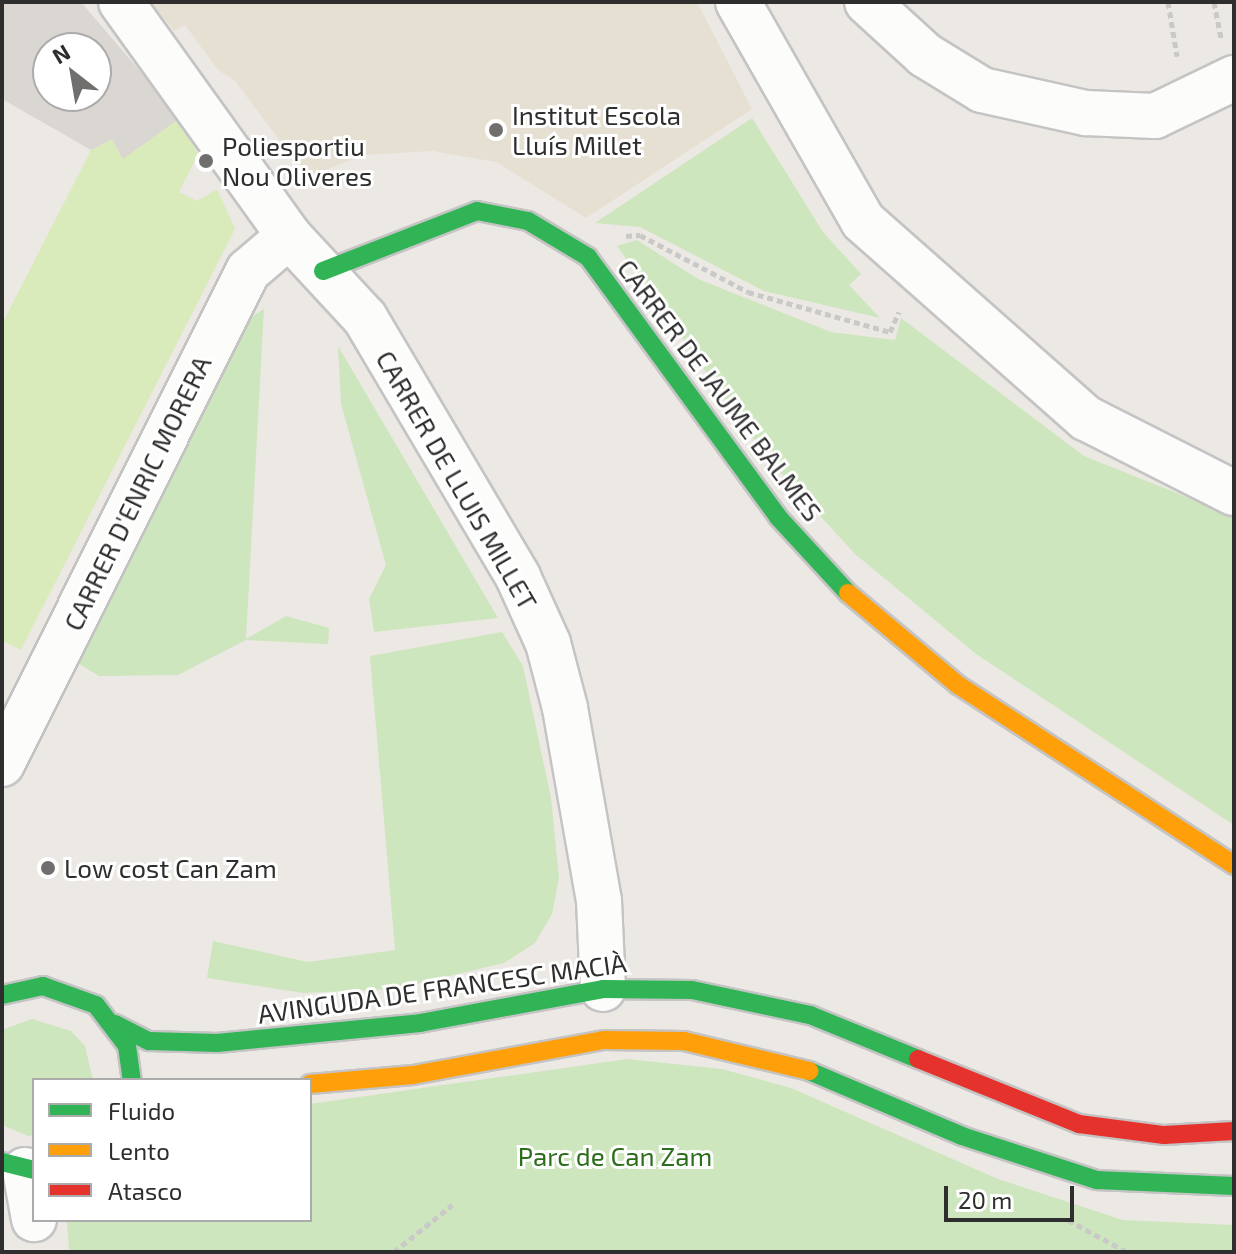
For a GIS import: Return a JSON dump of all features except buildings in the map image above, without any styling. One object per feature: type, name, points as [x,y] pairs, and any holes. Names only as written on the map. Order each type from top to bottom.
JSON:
[{"type":"street","name":"CARRER DE LLUIS MILLET","points":[[121,2],[289,236],[365,318],[518,577],[548,643],[599,901],[603,989]]},
{"type":"street","points":[[738,2],[863,221],[1086,418],[1234,493]]},
{"type":"street","points":[[867,2],[925,55],[982,90],[1086,113],[1155,116],[1228,63]]},
{"type":"street","name":"CARRER DE JAUME BALMES","points":[[323,271],[426,225],[477,211],[528,221],[588,257],[778,517],[851,596],[958,685],[1234,865]]},
{"type":"street","name":"CARRER D'ENRIC MORERA","points":[[2,764],[248,271],[289,236]]},
{"type":"street","name":"AVINGUDA DE FRANCESC MACIÀ","points":[[2,995],[43,986],[71,992],[115,1024],[149,1041],[217,1043],[420,1023],[603,989],[692,990],[810,1015],[1079,1124],[1164,1135],[1234,1131]]},
{"type":"street","points":[[115,1024],[131,1078]]},
{"type":"street","points":[[312,1084],[413,1075],[604,1040],[684,1041],[824,1075],[962,1136],[1068,1172],[1139,1186],[1234,1186]]},
{"type":"street","points":[[20,1168],[32,1213]]},
{"type":"street","points":[[34,1222],[39,1252]]},
{"type":"path","points":[[1214,2],[1228,63]]},
{"type":"path","points":[[588,257],[599,238],[640,235],[748,292],[890,332],[903,304]]},
{"type":"path","points":[[394,1252],[452,1205]]},
{"type":"path","points":[[1067,1220],[1127,1252]]},
{"type":"shaded area","points":[[2,2],[81,2],[107,32],[32,32],[32,112],[112,112],[112,38],[180,118],[123,159],[112,139],[91,150],[2,99]]},
{"type":"shaded area","name":"Institut Escola Lluís Millet","points":[[151,2],[697,2],[752,109],[586,218],[496,162],[433,151],[364,155],[307,177],[235,81],[218,70],[185,25],[174,31]]},
{"type":"green space","points":[[180,118],[198,154],[179,192],[197,201],[217,189],[235,229],[21,650],[2,641],[2,324],[91,150],[112,139],[123,158]]},
{"type":"green space","points":[[752,118],[823,232],[861,274],[849,285],[880,318],[764,291],[640,227],[595,223]]},
{"type":"green space","points":[[637,240],[698,279],[831,332],[895,340],[901,318],[1084,456],[1234,516],[1234,825],[976,654],[855,554],[767,458],[617,246]]},
{"type":"green space","points":[[264,309],[246,639],[286,616],[329,628],[328,644],[246,640],[178,675],[99,676],[76,662],[245,321]]},
{"type":"green space","points":[[338,346],[498,618],[374,632],[369,599],[386,565],[341,404]]},
{"type":"green space","points":[[502,632],[523,666],[551,798],[559,878],[552,914],[535,943],[504,963],[395,989],[303,993],[207,978],[213,941],[308,962],[395,950],[370,656]]},
{"type":"green space","points":[[32,1019],[71,1031],[85,1046],[93,1078],[32,1078],[32,1135],[2,1125],[2,1030]]},
{"type":"green space","name":"Parc de Can Zam","points":[[627,1059],[722,1069],[791,1088],[998,1179],[1123,1220],[1234,1225],[1234,1252],[69,1252],[67,1222],[312,1222],[312,1104]]},
{"type":"traffic: fast","points":[[323,271],[477,211],[528,221],[588,257],[778,517],[848,593]]},
{"type":"traffic: fast","points":[[2,995],[43,986],[96,1005],[127,1046],[132,1078]]},
{"type":"traffic: fast","points":[[115,1024],[149,1041],[217,1043],[420,1023],[603,989],[692,990],[810,1015],[918,1059]]},
{"type":"traffic: fast","points":[[809,1071],[962,1136],[1097,1180],[1234,1186]]},
{"type":"traffic: fast","points":[[2,1162],[32,1170]]},
{"type":"traffic: slow","points":[[848,593],[958,685],[1234,865]]},
{"type":"traffic: slow","points":[[312,1084],[413,1075],[604,1040],[684,1041],[809,1071]]},
{"type":"traffic: jam","points":[[918,1059],[1079,1124],[1164,1135],[1234,1131]]},
{"type":"place","name":"Institut Escola Lluís Millet","points":[[496,130]]},
{"type":"place","name":"Poliesportiu Nou Oliveres","points":[[206,161]]},
{"type":"place","name":"Low cost Can Zam","points":[[48,868]]}]
